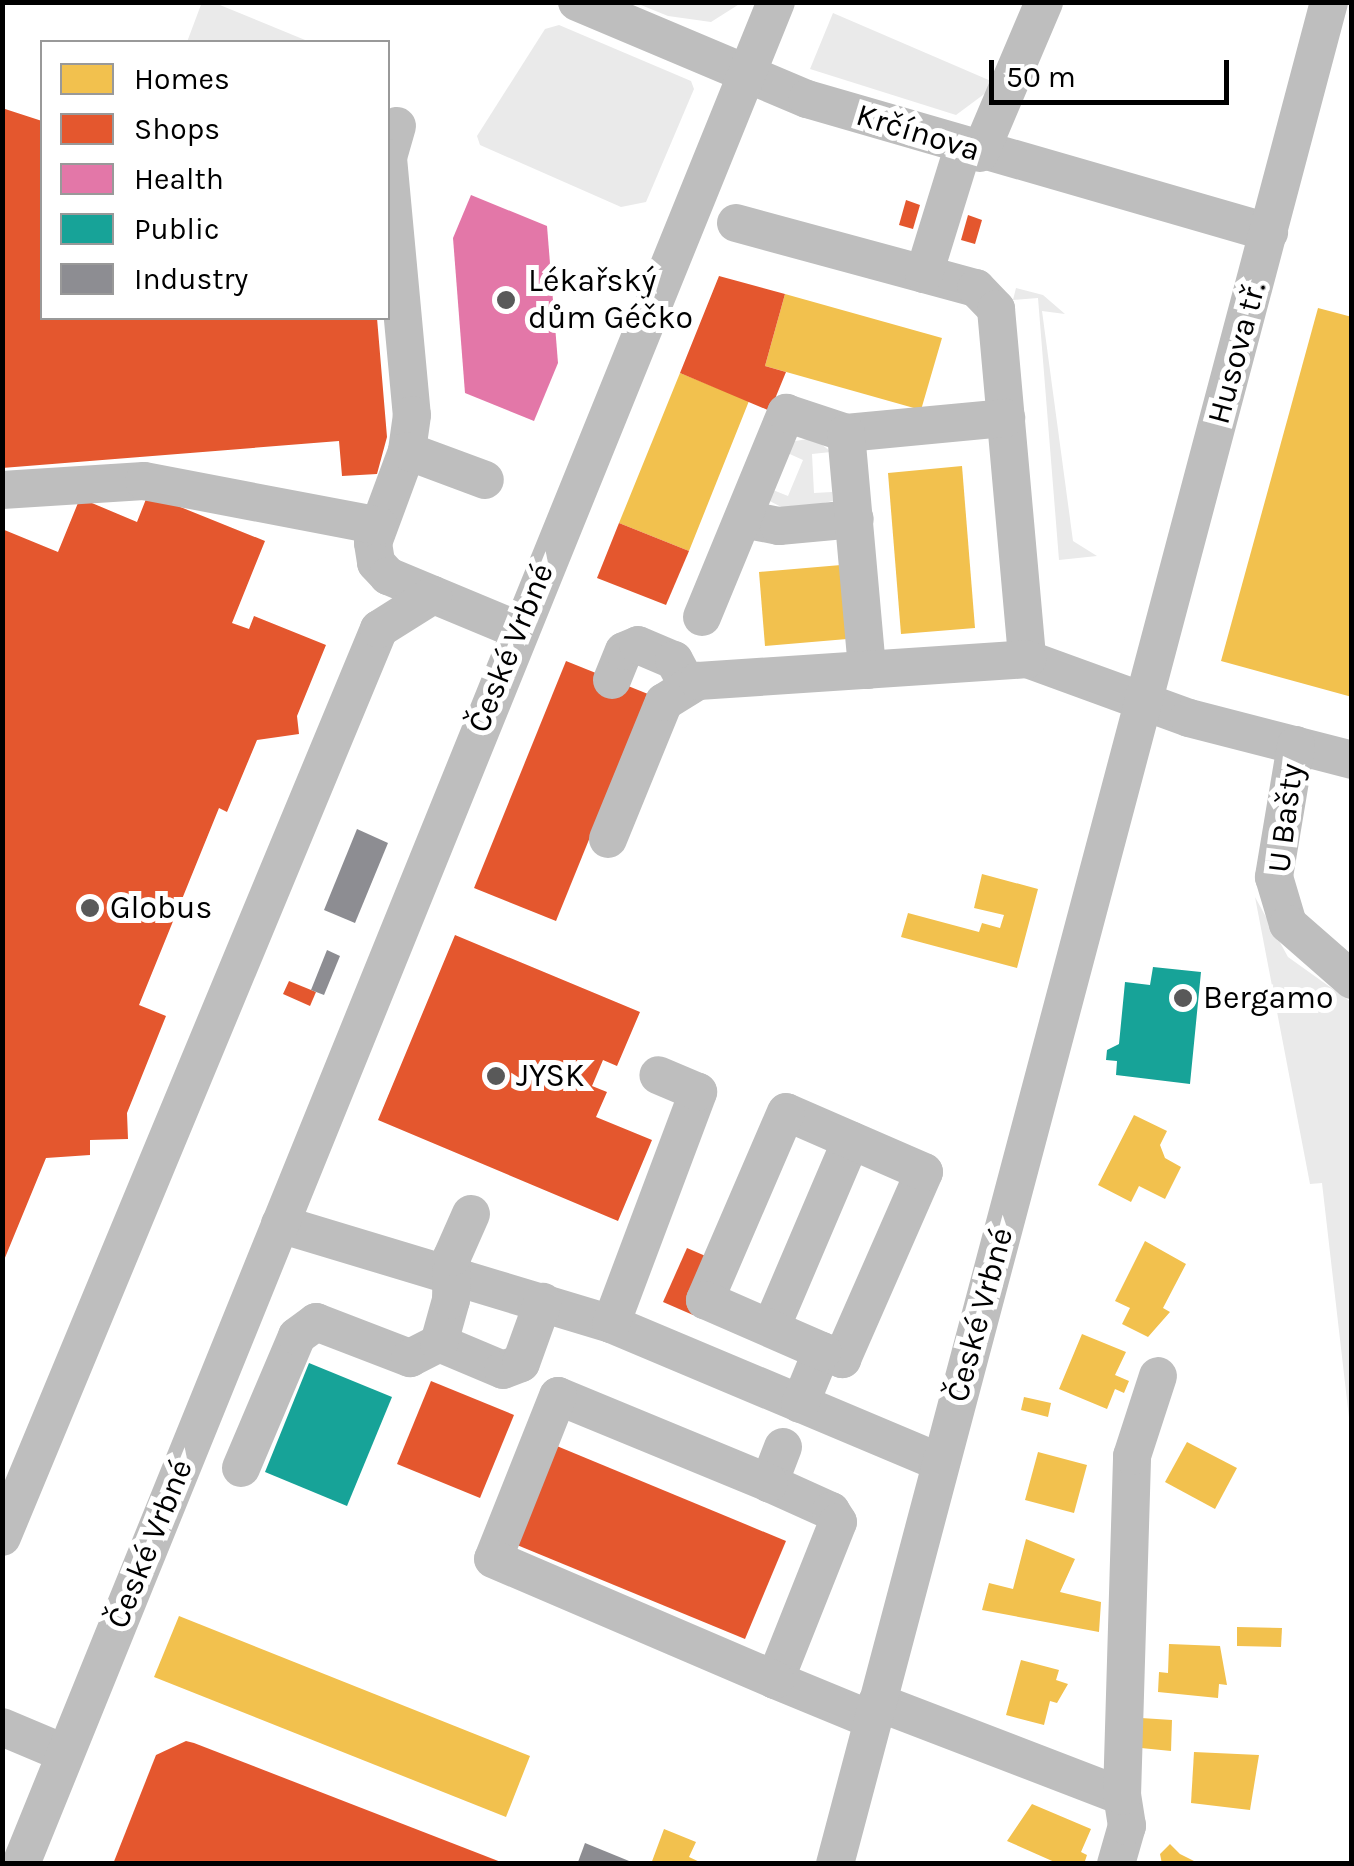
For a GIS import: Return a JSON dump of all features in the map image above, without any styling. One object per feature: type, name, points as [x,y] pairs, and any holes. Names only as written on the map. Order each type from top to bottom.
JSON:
[{"type":"street","name":"Krčínova","points":[[578,2],[745,74],[972,151],[1269,232]]},
{"type":"street","name":"České Vrbné","points":[[21,1864],[518,630],[776,2]]},
{"type":"street","points":[[924,274],[972,151],[1044,2]]},
{"type":"street","name":"Husova tř.","points":[[1142,703],[1329,2]]},
{"type":"street","points":[[390,151],[397,126]]},
{"type":"street","points":[[390,179],[412,415],[407,452],[380,526],[376,563],[388,576],[518,630]]},
{"type":"street","points":[[736,223],[976,288],[996,309],[1026,659]]},
{"type":"street","points":[[702,618],[786,413],[846,434],[1006,418]]},
{"type":"street","points":[[846,434],[867,670]]},
{"type":"street","points":[[407,452],[486,480]]},
{"type":"street","points":[[2,490],[144,481],[380,526]]},
{"type":"street","points":[[742,520],[779,526],[855,519]]},
{"type":"street","points":[[2,1537],[379,628],[433,595]]},
{"type":"street","points":[[612,680],[624,651],[638,645],[674,660],[688,686]]},
{"type":"street","points":[[608,839],[664,702],[688,686],[1026,659],[1142,703],[1352,760]]},
{"type":"street","name":"České Vrbné","points":[[835,1864],[1142,703]]},
{"type":"street","name":"U Bašty","points":[[1296,745],[1274,877],[1288,924],[1352,980]]},
{"type":"street","points":[[612,1324],[698,1092],[658,1075]]},
{"type":"street","points":[[786,1112],[851,1140],[924,1172],[842,1359],[705,1300],[786,1112]]},
{"type":"street","points":[[771,1328],[851,1140]]},
{"type":"street","points":[[439,1343],[452,1257],[471,1214]]},
{"type":"street","points":[[280,1224],[612,1324],[940,1462]]},
{"type":"street","points":[[241,1468],[296,1336],[316,1322],[410,1358],[439,1343],[504,1370],[521,1364],[542,1302]]},
{"type":"street","points":[[800,1404],[822,1351]]},
{"type":"street","points":[[1116,1864],[1126,1826],[1122,1796],[1132,1456],[1158,1376]]},
{"type":"street","points":[[775,1680],[838,1522],[831,1511],[558,1396],[492,1559],[775,1680],[1122,1796]]},
{"type":"street","points":[[769,1483],[783,1447]]},
{"type":"street","points":[[2,1727],[64,1753]]},
{"type":"shaded area","points":[[202,2],[215,3],[305,40],[188,40]]},
{"type":"shaded area","points":[[741,2],[711,22],[668,16],[636,3]]},
{"type":"shaded area","points":[[833,13],[991,81],[987,92],[956,115],[810,69]]},
{"type":"shaded area","points":[[559,25],[691,81],[694,89],[646,202],[621,207],[480,145],[477,136],[545,29]]},
{"type":"shaded area","points":[[1016,288],[1043,295],[1065,314],[1042,311],[1073,541],[1097,556],[1059,560],[1038,298],[1013,300]]},
{"type":"shaded area","points":[[814,438],[831,452],[812,454],[814,493],[832,492],[833,501],[787,510],[762,497],[773,490],[788,496],[803,460],[781,450],[783,443]]},
{"type":"shaded area","points":[[1255,897],[1288,957],[1351,1002],[1351,1435],[1322,1183],[1310,1184]]},
{"type":"building: Homes","points":[[785,294],[942,338],[921,410],[765,366]]},
{"type":"building: Homes","points":[[1318,308],[1352,317],[1352,697],[1221,661]]},
{"type":"building: Homes","points":[[680,373],[749,401],[689,551],[619,523]]},
{"type":"building: Homes","points":[[962,466],[975,628],[901,634],[888,473]]},
{"type":"building: Homes","points":[[841,565],[847,639],[765,646],[759,572]]},
{"type":"building: Homes","points":[[982,874],[1038,889],[1017,968],[901,937],[908,913],[979,932],[982,923],[1000,928],[1004,915],[974,908]]},
{"type":"building: Homes","points":[[1134,1115],[1167,1131],[1160,1145],[1165,1158],[1181,1167],[1165,1199],[1139,1186],[1131,1202],[1098,1185]]},
{"type":"building: Homes","points":[[1145,1241],[1186,1264],[1163,1308],[1170,1312],[1148,1337],[1122,1324],[1130,1308],[1115,1301]]},
{"type":"building: Homes","points":[[1082,1334],[1126,1352],[1115,1375],[1129,1381],[1124,1393],[1115,1389],[1107,1409],[1059,1389]]},
{"type":"building: Homes","points":[[1024,1397],[1051,1403],[1048,1417],[1021,1410]]},
{"type":"building: Homes","points":[[1187,1442],[1237,1468],[1215,1509],[1165,1482]]},
{"type":"building: Homes","points":[[1038,1452],[1087,1465],[1074,1513],[1025,1500]]},
{"type":"building: Homes","points":[[1026,1539],[1075,1559],[1060,1592],[1101,1602],[1099,1632],[982,1610],[989,1583],[1013,1589]]},
{"type":"building: Homes","points":[[179,1616],[530,1756],[506,1817],[154,1677]]},
{"type":"building: Homes","points":[[1237,1627],[1282,1628],[1281,1647],[1237,1646]]},
{"type":"building: Homes","points":[[1169,1644],[1220,1646],[1227,1685],[1219,1684],[1218,1698],[1158,1692],[1159,1672],[1168,1673]]},
{"type":"building: Homes","points":[[1021,1660],[1059,1670],[1056,1680],[1068,1684],[1057,1703],[1050,1701],[1044,1725],[1006,1715]]},
{"type":"building: Homes","points":[[1141,1718],[1172,1720],[1171,1751],[1141,1748]]},
{"type":"building: Homes","points":[[1194,1752],[1259,1755],[1250,1810],[1191,1803]]},
{"type":"building: Homes","points":[[1032,1804],[1091,1829],[1081,1852],[1087,1855],[1084,1864],[1059,1864],[1007,1841]]},
{"type":"building: Homes","points":[[664,1829],[696,1842],[689,1857],[704,1864],[651,1864]]},
{"type":"building: Homes","points":[[1170,1844],[1200,1864],[1162,1864],[1160,1854]]},
{"type":"building: Shops","points":[[2,108],[40,120],[40,320],[377,320],[387,437],[377,474],[342,476],[339,441],[2,468]]},
{"type":"building: Shops","points":[[906,200],[920,205],[913,229],[899,225]]},
{"type":"building: Shops","points":[[968,215],[982,220],[975,244],[961,240]]},
{"type":"building: Shops","points":[[719,276],[785,294],[765,366],[786,372],[770,411],[680,373]]},
{"type":"building: Shops","name":"Globus","points":[[148,494],[265,541],[232,623],[249,629],[254,616],[326,645],[297,716],[299,734],[257,740],[227,812],[219,808],[139,1005],[166,1016],[127,1113],[128,1139],[90,1140],[90,1155],[46,1158],[2,1265],[2,529],[58,552],[80,498],[137,522]]},
{"type":"building: Shops","points":[[619,523],[689,551],[666,605],[597,578]]},
{"type":"building: Shops","points":[[566,661],[648,694],[556,921],[474,888]]},
{"type":"building: Shops","name":"JYSK","points":[[455,935],[640,1012],[617,1066],[603,1060],[592,1086],[607,1092],[596,1117],[652,1140],[618,1221],[378,1120]]},
{"type":"building: Shops","points":[[289,981],[316,992],[310,1006],[283,994]]},
{"type":"building: Shops","points":[[687,1248],[717,1261],[693,1315],[663,1302]]},
{"type":"building: Shops","points":[[431,1381],[514,1415],[480,1498],[397,1464]]},
{"type":"building: Shops","points":[[552,1444],[786,1541],[745,1639],[517,1545]]},
{"type":"building: Shops","points":[[186,1741],[506,1864],[113,1864],[156,1755]]},
{"type":"building: Health","name":"Lékařský dům Géčko","points":[[471,195],[547,226],[558,363],[534,421],[465,393],[453,238]]},
{"type":"building: Public","points":[[1153,967],[1201,972],[1190,1084],[1116,1075],[1117,1061],[1106,1060],[1107,1050],[1119,1044],[1125,982],[1150,985]]},
{"type":"building: Public","points":[[309,1363],[392,1397],[347,1506],[265,1472]]},
{"type":"building: Industry","points":[[357,829],[388,843],[355,923],[324,910]]},
{"type":"building: Industry","points":[[327,950],[340,956],[324,995],[311,990]]},
{"type":"building: Industry","points":[[585,1843],[634,1863],[634,1864],[578,1862]]},
{"type":"place","name":"Lékařský dům Géčko","points":[[506,300]]},
{"type":"place","name":"Globus","points":[[90,908]]},
{"type":"place","name":"Bergamo","points":[[1183,998]]},
{"type":"place","name":"JYSK","points":[[496,1076]]}]
